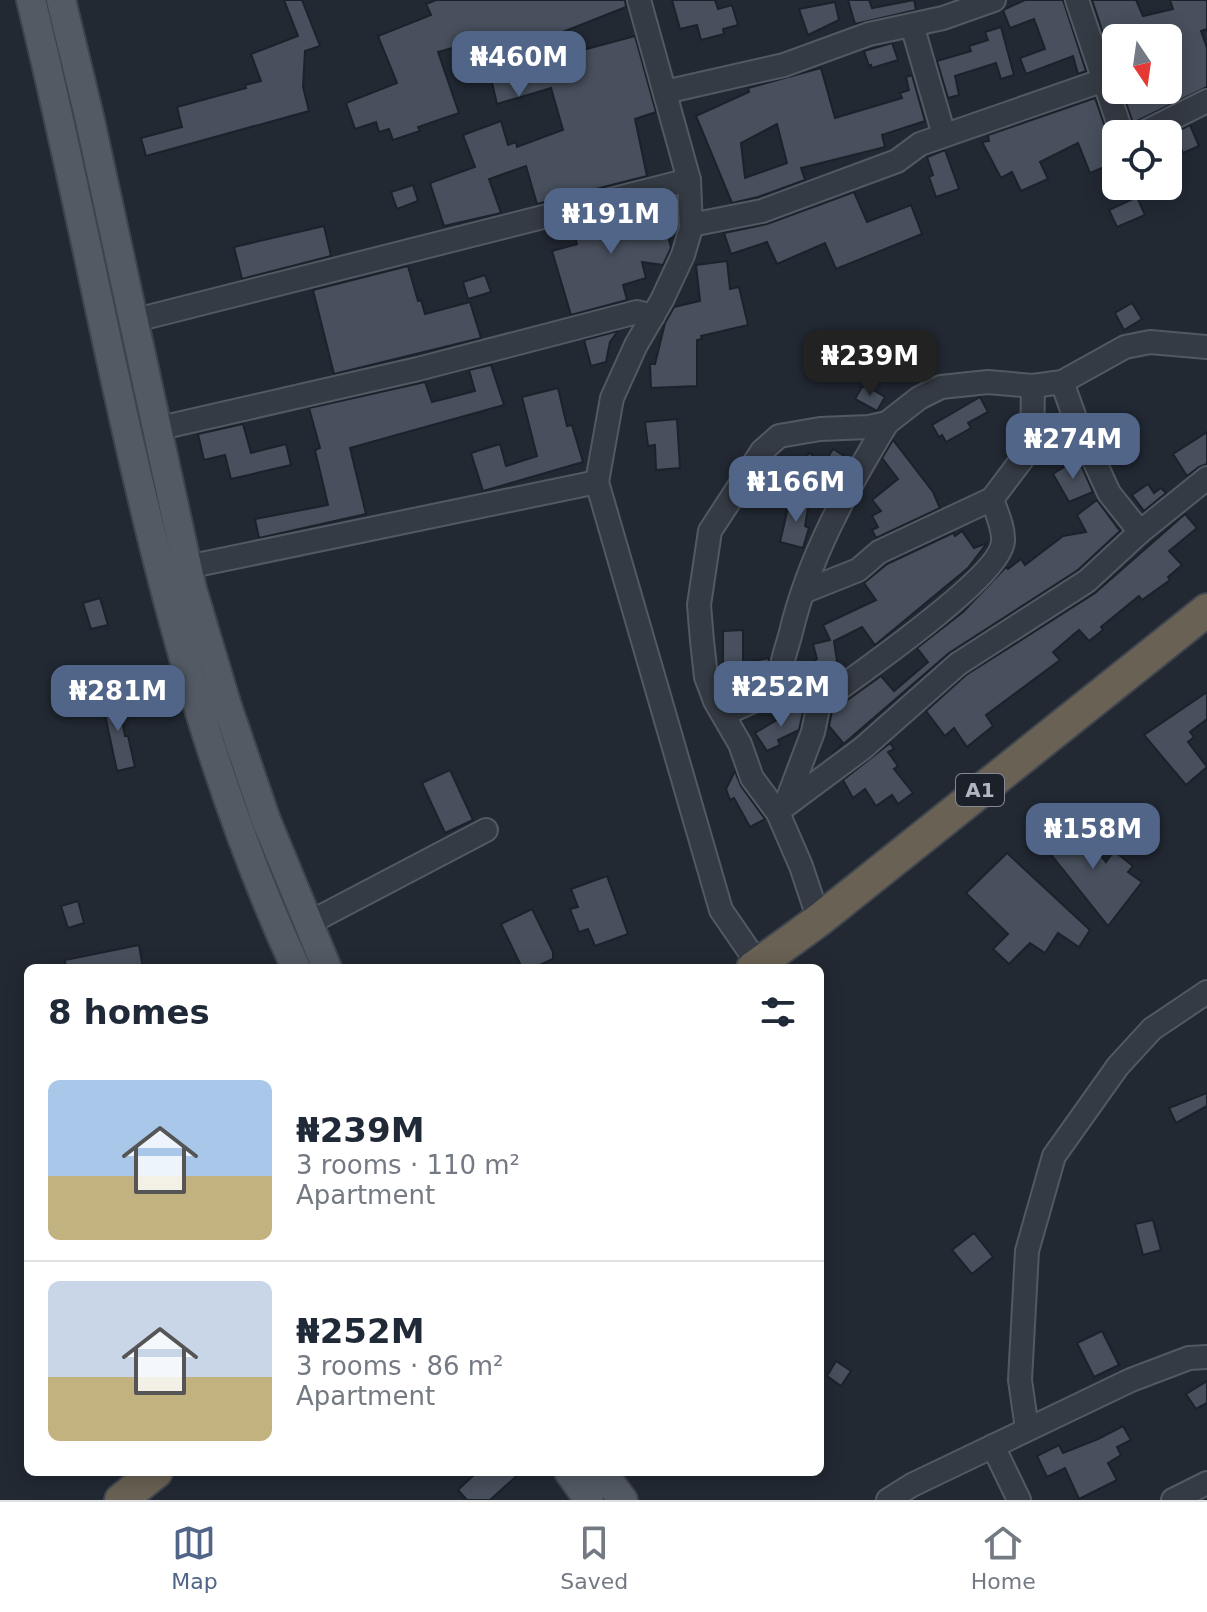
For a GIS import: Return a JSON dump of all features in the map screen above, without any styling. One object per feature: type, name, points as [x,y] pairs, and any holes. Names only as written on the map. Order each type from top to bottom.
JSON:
[{"type":"highway","name":"A1","points":[[771,964],[990,795],[1207,610]]},
{"type":"highway","name":"A1","points":[[770,964],[819,920],[1207,637]]},
{"type":"highway","points":[[121,1500],[151,1476]]},
{"type":"main road","points":[[31,0],[62,122],[165,593],[198,712],[294,964]]},
{"type":"main road","points":[[61,0],[187,567],[227,706],[266,820],[325,964]]},
{"type":"main road","points":[[572,1476],[589,1500]]},
{"type":"main road","points":[[605,1476],[623,1500]]},
{"type":"street","points":[[639,0],[689,180],[691,225],[683,255],[612,398],[597,482],[721,910],[765,964]]},
{"type":"street","points":[[665,92],[784,65],[869,34],[912,25],[941,9],[994,0]]},
{"type":"street","points":[[1077,0],[1102,74]]},
{"type":"street","points":[[912,25],[944,135]]},
{"type":"street","points":[[691,225],[762,211],[897,161],[920,144],[1102,81]]},
{"type":"street","points":[[1169,120],[1207,101]]},
{"type":"street","points":[[132,321],[689,180]]},
{"type":"street","points":[[156,429],[418,369],[637,312],[653,316]]},
{"type":"street","points":[[724,714],[769,694],[782,680],[781,667],[798,601],[814,558],[887,423],[919,398],[941,387],[988,382],[1033,386],[1062,382],[1125,347],[1150,342],[1207,347]]},
{"type":"street","points":[[1062,382],[1109,493],[1140,532]]},
{"type":"street","points":[[803,592],[858,570],[879,552],[992,499],[1032,446],[1033,386]]},
{"type":"street","points":[[819,920],[781,810],[752,778],[740,744],[715,701],[706,677],[699,605],[710,531],[762,451],[779,436],[887,423]]},
{"type":"street","points":[[781,810],[863,748],[958,664],[1087,581],[1140,532],[1207,478]]},
{"type":"street","points":[[187,567],[597,482]]},
{"type":"street","points":[[781,810],[813,732],[819,703],[970,587],[999,554],[1003,541],[992,499]]},
{"type":"street","points":[[307,924],[486,830]]},
{"type":"street","points":[[1027,1429],[1020,1380],[1027,1251],[1054,1156],[1118,1066],[1152,1029],[1207,992]]},
{"type":"street","points":[[888,1500],[912,1485],[1131,1380],[1189,1358],[1207,1357]]},
{"type":"street","points":[[993,1446],[1019,1500]]},
{"type":"street","points":[[1173,1500],[1207,1483]]},
{"type":"building","points":[[284,0],[302,0],[320,46],[305,51],[303,87],[309,111],[146,156],[141,138],[182,127],[177,107],[261,81],[251,54],[298,36]]},
{"type":"building","points":[[436,0],[625,0],[626,7],[532,44],[538,62],[635,36],[656,112],[635,119],[647,176],[537,204],[526,166],[489,179],[501,213],[444,226],[430,183],[475,167],[463,135],[501,121],[508,145],[516,142],[517,147],[563,130],[551,88],[497,104],[482,40],[438,52],[459,113],[418,127],[420,131],[393,140],[389,129],[379,132],[376,122],[355,129],[346,103],[397,83],[378,36],[431,15],[426,4]]},
{"type":"building","points":[[672,0],[715,0],[718,9],[732,5],[738,25],[723,29],[724,34],[701,40],[697,25],[680,29]]},
{"type":"building","points":[[848,0],[869,0],[872,8],[914,0],[916,10],[855,24]]},
{"type":"building","points":[[1025,0],[1063,0],[1086,71],[1078,74],[1073,56],[1026,74],[1020,58],[1045,49],[1034,19],[1010,28],[1003,10]]},
{"type":"building","points":[[1092,0],[1136,0],[1143,16],[1173,9],[1170,0],[1207,0],[1207,29],[1201,31],[1207,48],[1207,87],[1182,99],[1182,24],[1102,24],[1102,30]]},
{"type":"building","points":[[835,2],[839,20],[808,35],[799,9]]},
{"type":"building","points":[[1001,27],[1014,75],[1001,79],[996,63],[955,76],[959,95],[948,98],[937,61],[971,51],[969,46],[988,40],[985,32]]},
{"type":"building","points":[[892,43],[898,60],[872,68],[869,66],[864,51]]},
{"type":"building","points":[[821,68],[835,118],[902,98],[900,93],[909,90],[906,77],[912,75],[925,121],[882,135],[885,147],[801,168],[805,180],[732,203],[696,116],[749,92],[748,88]],"holes":[[[777,124],[787,163],[745,178],[741,143]]]},
{"type":"building","points":[[1095,98],[1103,120],[1102,168],[1090,173],[1078,143],[1040,162],[1048,179],[1021,191],[1012,172],[1001,178],[982,142],[989,141],[988,135]]},
{"type":"building","points":[[1126,104],[1172,104],[1139,120],[1132,120]]},
{"type":"building","points":[[1190,125],[1199,146],[1183,153],[1182,129]]},
{"type":"building","points":[[945,150],[959,189],[936,197],[929,177],[933,175],[927,157]]},
{"type":"building","points":[[413,185],[418,201],[397,209],[391,192]]},
{"type":"building","points":[[854,192],[867,222],[911,205],[922,234],[836,269],[825,243],[777,264],[767,242],[731,254],[724,233],[767,224]]},
{"type":"building","points":[[1131,200],[1138,200],[1145,215],[1117,227],[1109,210]]},
{"type":"building","points":[[660,202],[671,248],[663,265],[642,262],[646,278],[623,285],[627,300],[571,315],[552,251],[577,244],[572,224]]},
{"type":"building","points":[[324,226],[331,256],[242,279],[234,247]]},
{"type":"building","points":[[727,261],[730,289],[739,287],[748,325],[701,336],[702,339],[697,340],[697,386],[651,388],[650,364],[655,364],[665,323],[674,307],[700,301],[696,265]]},
{"type":"building","points":[[408,266],[425,314],[470,302],[481,338],[334,374],[313,290]]},
{"type":"building","points":[[485,275],[491,292],[468,299],[463,282]]},
{"type":"building","points":[[1132,303],[1142,319],[1124,330],[1115,313]]},
{"type":"building","points":[[618,331],[610,342],[606,362],[591,366],[584,340]]},
{"type":"building","points":[[491,365],[504,405],[350,448],[366,514],[259,538],[255,519],[328,505],[315,450],[320,448],[309,408],[425,382],[432,402],[475,391],[469,370]]},
{"type":"building","points":[[862,387],[885,397],[877,411],[855,399]]},
{"type":"building","points":[[558,388],[567,426],[572,425],[583,462],[483,491],[471,453],[500,444],[506,466],[537,456],[522,397]]},
{"type":"building","points":[[980,397],[988,412],[968,423],[971,428],[946,442],[942,435],[939,437],[932,425]]},
{"type":"building","points":[[677,419],[680,468],[656,470],[655,445],[648,446],[645,422]]},
{"type":"building","points":[[243,424],[251,453],[286,444],[291,465],[231,479],[225,455],[204,460],[198,434]]},
{"type":"building","points":[[1207,432],[1207,464],[1187,476],[1173,454]]},
{"type":"building","points":[[893,440],[933,492],[940,508],[876,538],[872,530],[878,527],[872,516],[881,511],[872,500],[898,479],[882,458]]},
{"type":"building","points":[[833,449],[849,459],[827,495],[795,474],[809,453],[824,463]]},
{"type":"building","points":[[1078,458],[1093,492],[1069,502],[1053,474]]},
{"type":"building","points":[[1148,484],[1154,493],[1161,488],[1166,493],[1144,511],[1132,495]]},
{"type":"building","points":[[790,499],[809,502],[805,526],[809,528],[803,548],[780,542]]},
{"type":"building","points":[[1097,500],[1120,531],[1078,570],[949,653],[833,753],[843,743],[829,726],[832,711],[881,676],[894,691],[928,662],[917,648],[963,612],[1006,567],[1008,569],[1021,559],[1025,565],[1063,536],[1086,532],[1077,515]]},
{"type":"building","points":[[1185,514],[1197,528],[1169,551],[1182,565],[1168,577],[1170,580],[1142,600],[1139,596],[1089,641],[1079,630],[1053,652],[1060,660],[986,715],[993,726],[967,747],[954,728],[945,736],[926,711],[966,675],[1095,593]]},
{"type":"building","points":[[962,531],[974,548],[987,543],[968,568],[875,645],[862,627],[834,641],[837,661],[843,669],[825,682],[818,683],[807,665],[817,659],[813,644],[830,640],[823,625],[876,600],[864,583],[887,564]]},
{"type":"building","points":[[100,598],[108,625],[91,629],[83,603]]},
{"type":"building","points":[[743,630],[743,663],[769,658],[768,675],[746,679],[748,688],[729,697],[719,667],[723,666],[723,631]]},
{"type":"building","points":[[1207,692],[1207,719],[1190,732],[1194,737],[1188,742],[1207,767],[1186,785],[1144,735]]},
{"type":"building","points":[[117,693],[135,767],[117,771],[101,696]]},
{"type":"building","points":[[805,703],[799,730],[778,740],[780,745],[767,751],[755,733]]},
{"type":"building","points":[[890,743],[894,749],[888,752],[898,766],[894,769],[913,793],[898,804],[892,795],[876,806],[865,789],[853,798],[843,780]]},
{"type":"building","points":[[450,770],[473,820],[445,833],[422,783]]},
{"type":"building","points":[[735,771],[741,786],[765,819],[750,827],[734,798],[730,800],[726,789]]},
{"type":"building","points":[[1071,819],[1106,862],[1114,851],[1133,866],[1128,872],[1142,882],[1108,926],[1041,842]]},
{"type":"building","points":[[1007,853],[1090,930],[1079,947],[1058,933],[1045,953],[1030,943],[1009,964],[993,949],[1008,934],[966,893]]},
{"type":"building","points":[[607,876],[628,934],[595,946],[588,929],[579,932],[570,909],[578,907],[571,889]]},
{"type":"building","points":[[78,901],[84,923],[68,928],[61,906]]},
{"type":"building","points":[[532,909],[553,952],[553,959],[542,964],[520,964],[501,924]]},
{"type":"building","points":[[139,945],[142,964],[66,964],[65,960]]},
{"type":"building","points":[[1207,1093],[1207,1106],[1176,1123],[1169,1108]]},
{"type":"building","points":[[1153,1220],[1161,1250],[1143,1255],[1135,1224]]},
{"type":"building","points":[[974,1233],[993,1257],[972,1274],[952,1250]]},
{"type":"building","points":[[1102,1331],[1119,1365],[1094,1377],[1077,1343]]},
{"type":"building","points":[[836,1361],[851,1371],[841,1386],[827,1376]]},
{"type":"building","points":[[1207,1381],[1207,1403],[1196,1409],[1186,1394]]},
{"type":"building","points":[[1123,1426],[1131,1440],[1117,1447],[1121,1455],[1108,1463],[1117,1480],[1079,1499],[1065,1468],[1047,1477],[1037,1456],[1059,1445],[1063,1453]]},
{"type":"building","points":[[473,1476],[517,1476],[490,1500],[467,1500],[458,1490]]}]
